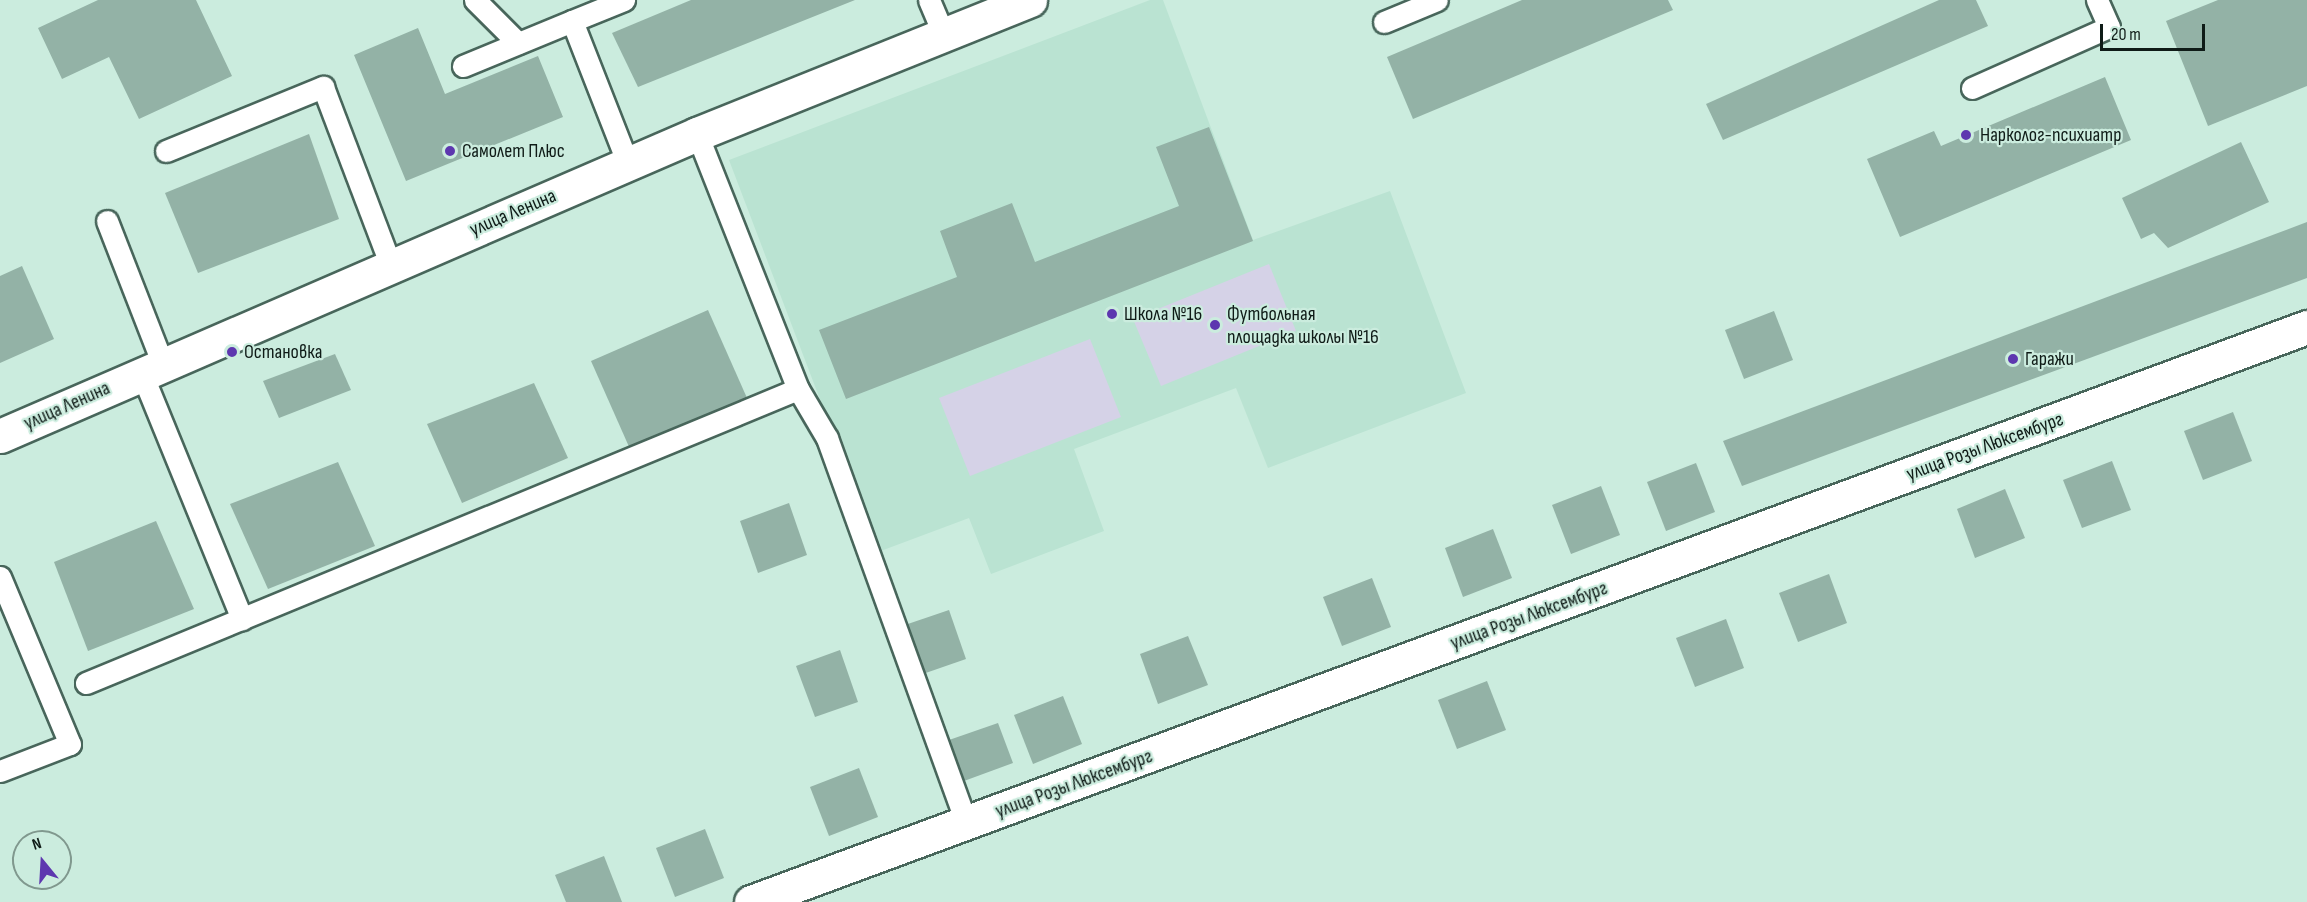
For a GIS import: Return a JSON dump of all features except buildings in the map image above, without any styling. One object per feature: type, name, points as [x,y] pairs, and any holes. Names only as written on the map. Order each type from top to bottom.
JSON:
[{"type":"street","name":"улица Ленина","points":[[0,436],[697,134],[1030,0]]},
{"type":"street","name":"улица Розы Люксембург","points":[[751,902],[2307,327]]},
{"type":"lane","points":[[475,0],[518,43]]},
{"type":"lane","points":[[463,66],[624,0]]},
{"type":"lane","points":[[929,0],[944,35]]},
{"type":"lane","points":[[1384,22],[1437,0]]},
{"type":"lane","points":[[1972,88],[2109,27],[2097,0]]},
{"type":"lane","points":[[572,21],[628,164]]},
{"type":"lane","points":[[166,151],[324,87],[391,266]]},
{"type":"lane","points":[[697,134],[798,389],[827,438],[966,823]]},
{"type":"lane","points":[[107,221],[152,370],[242,619]]},
{"type":"lane","points":[[86,683],[798,389]]},
{"type":"lane","points":[[0,577],[70,744],[0,771]]},
{"type":"shaded area","name":"Школа №16","points":[[1150,0],[1163,0],[1253,240],[1390,191],[1466,393],[1268,468],[1236,388],[1074,449],[1104,531],[991,574],[969,518],[878,552],[729,160]]},
{"type":"shaded area","name":"Футбольная площадка школы №16","points":[[1269,264],[1296,331],[1161,386],[1133,319]]},
{"type":"shaded area","points":[[1090,339],[1121,417],[970,476],[939,398]]},
{"type":"place","name":"Нарколог-психиатр","points":[[1966,135]]},
{"type":"place","name":"Самолет Плюс","points":[[450,151]]},
{"type":"place","name":"Школа №16","points":[[1112,314]]},
{"type":"place","name":"Футбольная площадка школы №16","points":[[1215,325]]},
{"type":"place","name":"Остановка","points":[[232,352]]},
{"type":"place","name":"Гаражи","points":[[2013,359]]}]
